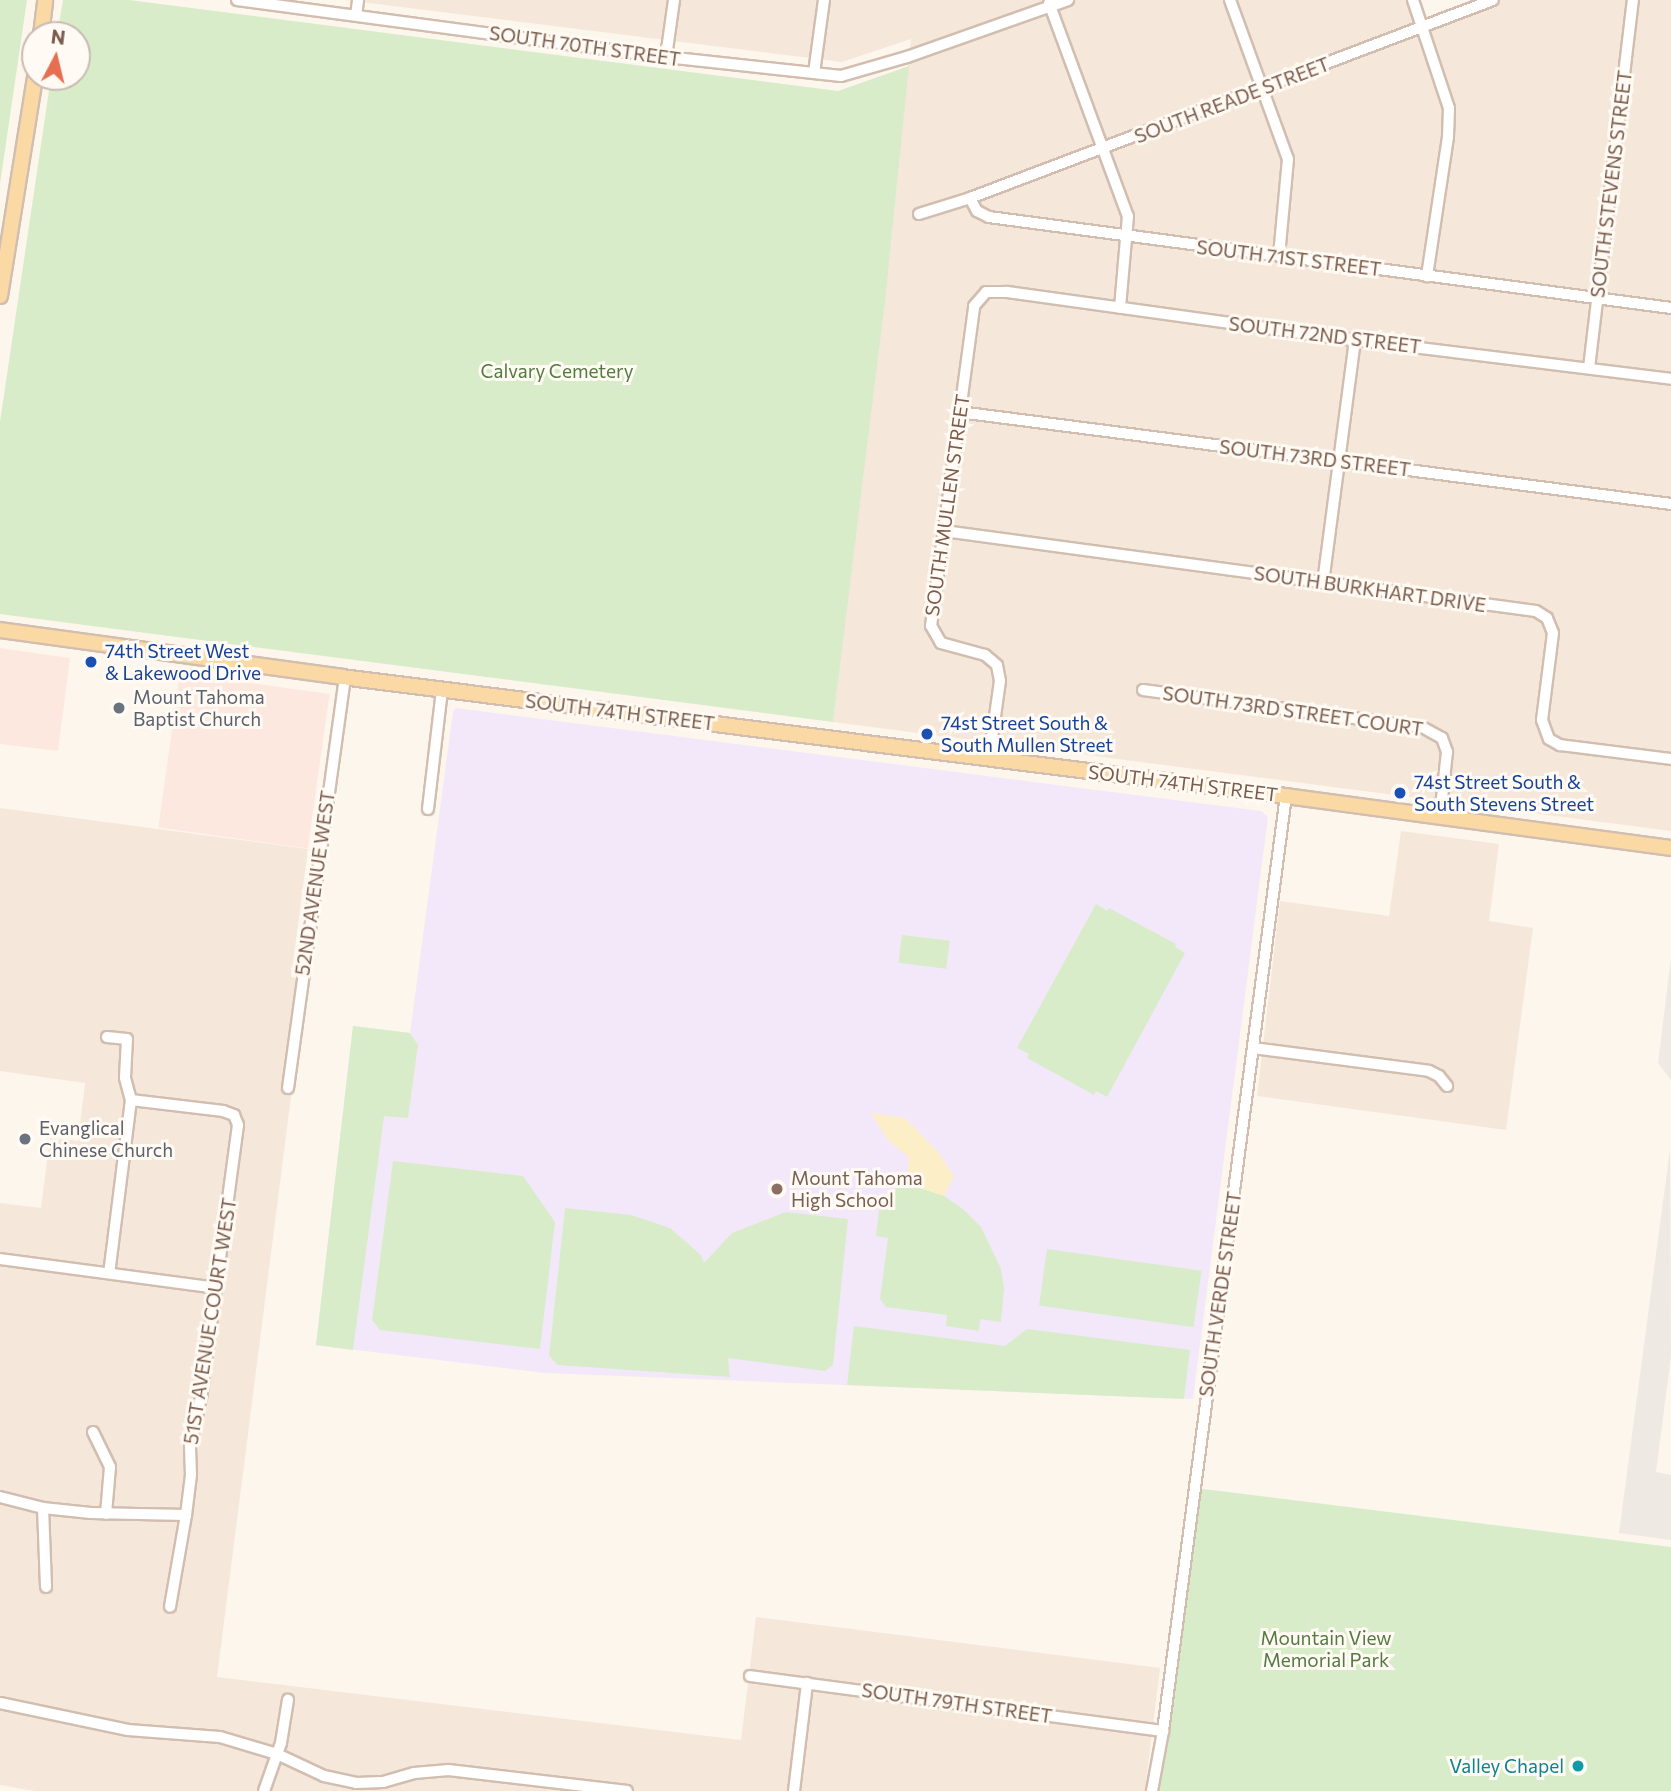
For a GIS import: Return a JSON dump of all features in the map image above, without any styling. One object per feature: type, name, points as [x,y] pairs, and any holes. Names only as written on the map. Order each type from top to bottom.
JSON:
[{"type":"main road","points":[[43,21],[45,0]]},
{"type":"main road","points":[[0,296],[33,91]]},
{"type":"main road","name":"SOUTH 74TH STREET","points":[[0,630],[402,685],[1286,796],[1671,848]]},
{"type":"street","name":"SOUTH 70TH STREET","points":[[237,0],[666,57],[850,75],[1049,3],[1068,0]]},
{"type":"street","points":[[356,15],[358,0]]},
{"type":"street","points":[[666,57],[674,0]]},
{"type":"street","points":[[814,73],[824,0]]},
{"type":"street","points":[[1230,0],[1288,159],[1279,257]]},
{"type":"street","points":[[1413,0],[1447,95],[1449,118],[1427,276]]},
{"type":"street","name":"SOUTH READE STREET","points":[[970,198],[1493,0]]},
{"type":"street","name":"SOUTH STEVENS STREET","points":[[1589,368],[1633,0]]},
{"type":"street","points":[[1049,3],[1128,216],[1120,308]]},
{"type":"street","points":[[919,215],[970,198]]},
{"type":"street","name":"SOUTH 71ST STREET","points":[[970,198],[977,211],[989,217],[1671,308]]},
{"type":"street","name":"SOUTH 72ND STREET","points":[[981,295],[986,292],[1007,292],[1355,340],[1671,379]]},
{"type":"street","name":"SOUTH MULLEN STREET","points":[[981,295],[974,306],[931,626],[941,643],[985,655],[997,665],[1000,681],[989,758]]},
{"type":"street","points":[[1323,583],[1355,340]]},
{"type":"street","name":"SOUTH 73RD STREET","points":[[959,412],[1671,504]]},
{"type":"street","name":"SOUTH BURKHART DRIVE","points":[[944,531],[1536,611],[1547,618],[1553,633],[1542,720],[1549,739],[1560,745],[1671,759]]},
{"type":"street","name":"52ND AVENUE WEST","points":[[288,1088],[345,677]]},
{"type":"street","points":[[428,809],[442,690]]},
{"type":"street","name":"SOUTH 73RD STREET COURT","points":[[1143,690],[1412,725],[1442,738],[1448,761],[1440,816]]},
{"type":"street","name":"SOUTH VERDE STREET","points":[[1152,1791],[1163,1731],[1286,796]]},
{"type":"street","points":[[107,1037],[127,1039],[124,1069],[131,1100],[109,1273]]},
{"type":"street","points":[[1253,1048],[1429,1071],[1439,1076],[1447,1086]]},
{"type":"street","name":"51ST AVENUE COURT WEST","points":[[131,1100],[214,1109],[236,1117],[238,1125],[202,1393],[190,1447],[191,1475],[186,1515],[170,1608]]},
{"type":"street","points":[[0,1259],[216,1287]]},
{"type":"street","points":[[93,1432],[110,1467],[106,1514]]},
{"type":"street","points":[[0,1497],[43,1508],[106,1514],[186,1515]]},
{"type":"street","points":[[43,1508],[46,1587]]},
{"type":"street","name":"SOUTH 79TH STREET","points":[[750,1676],[1163,1731]]},
{"type":"street","points":[[794,1791],[807,1683]]},
{"type":"street","points":[[264,1791],[277,1754],[288,1700]]},
{"type":"street","points":[[0,1703],[128,1730],[220,1737],[277,1754],[324,1776],[356,1783],[383,1782],[414,1773],[449,1770],[542,1786],[627,1791]]},
{"type":"shaded area","points":[[345,0],[1413,0],[1424,28],[1493,0],[1671,0],[1671,831],[833,722],[911,39],[842,62]]},
{"type":"shaded area","points":[[0,648],[70,658],[58,751],[0,744]]},
{"type":"shaded area","points":[[180,673],[330,694],[308,848],[158,827]]},
{"type":"shaded area","name":"Mount Tahoma High School","points":[[456,708],[1261,811],[1268,817],[1193,1399],[545,1373],[316,1345],[353,1026],[410,1033],[453,712]]},
{"type":"shaded area","points":[[0,808],[308,849],[291,977],[306,979],[217,1677],[741,1740],[756,1617],[1160,1668],[1145,1791],[34,1791],[0,1785],[0,1203],[41,1208],[50,1138],[78,1141],[85,1083],[0,1071]]},
{"type":"shaded area","points":[[1401,831],[1499,844],[1489,921],[1533,928],[1506,1130],[1257,1096],[1280,901],[1389,916]]},
{"type":"shaded area","points":[[1671,958],[1671,1080],[1658,1063]]},
{"type":"shaded area","points":[[1670,1149],[1671,1356],[1656,1472],[1671,1475],[1671,1540],[1619,1533]]},
{"type":"green space","points":[[0,0],[27,0],[24,21],[21,21],[21,41],[0,184]]},
{"type":"green space","name":"Calvary Cemetery","points":[[63,0],[129,0],[838,91],[909,66],[885,301],[833,722],[0,614],[0,422],[49,91],[91,91],[91,21],[59,21]]},
{"type":"green space","points":[[1096,904],[1107,911],[1109,908],[1176,944],[1175,947],[1185,953],[1107,1097],[1096,1091],[1094,1095],[1027,1058],[1029,1054],[1017,1048]]},
{"type":"green space","points":[[902,935],[950,941],[946,969],[899,963]]},
{"type":"green space","points":[[353,1026],[410,1033],[418,1045],[408,1118],[384,1116],[353,1350],[316,1345]]},
{"type":"green space","points":[[393,1161],[523,1176],[555,1222],[540,1349],[380,1330],[372,1320]]},
{"type":"green space","points":[[896,1183],[919,1187],[944,1196],[963,1209],[981,1227],[1001,1269],[1004,1288],[1001,1322],[980,1319],[979,1331],[946,1326],[947,1315],[886,1307],[880,1299],[888,1238],[876,1236],[880,1203],[893,1205]]},
{"type":"green space","points":[[565,1208],[631,1215],[670,1228],[701,1255],[704,1263],[732,1233],[786,1212],[848,1219],[833,1365],[825,1371],[728,1358],[730,1377],[558,1365],[549,1356]]},
{"type":"green space","points":[[1047,1249],[1201,1271],[1194,1327],[1039,1305]]},
{"type":"green space","points":[[854,1326],[1005,1346],[1027,1329],[1190,1350],[1184,1399],[847,1385]]},
{"type":"green space","name":"Mountain View Memorial Park","points":[[1195,1488],[1671,1547],[1671,1791],[1156,1791]]},
{"type":"sand","points":[[871,1113],[905,1118],[938,1152],[954,1176],[944,1196],[907,1184],[909,1157],[888,1140]]},
{"type":"place","name":"74th Street West & Lakewood Drive","points":[[91,662]]},
{"type":"place","name":"Mount Tahoma Baptist Church","points":[[119,708]]},
{"type":"place","name":"74st Street South & South Mullen Street","points":[[927,734]]},
{"type":"place","name":"74st Street South & South Stevens Street","points":[[1400,793]]},
{"type":"place","name":"Evanglical Chinese Church","points":[[25,1139]]},
{"type":"place","name":"Mount Tahoma High School","points":[[777,1189]]},
{"type":"place","name":"Valley Chapel","points":[[1578,1766]]}]
